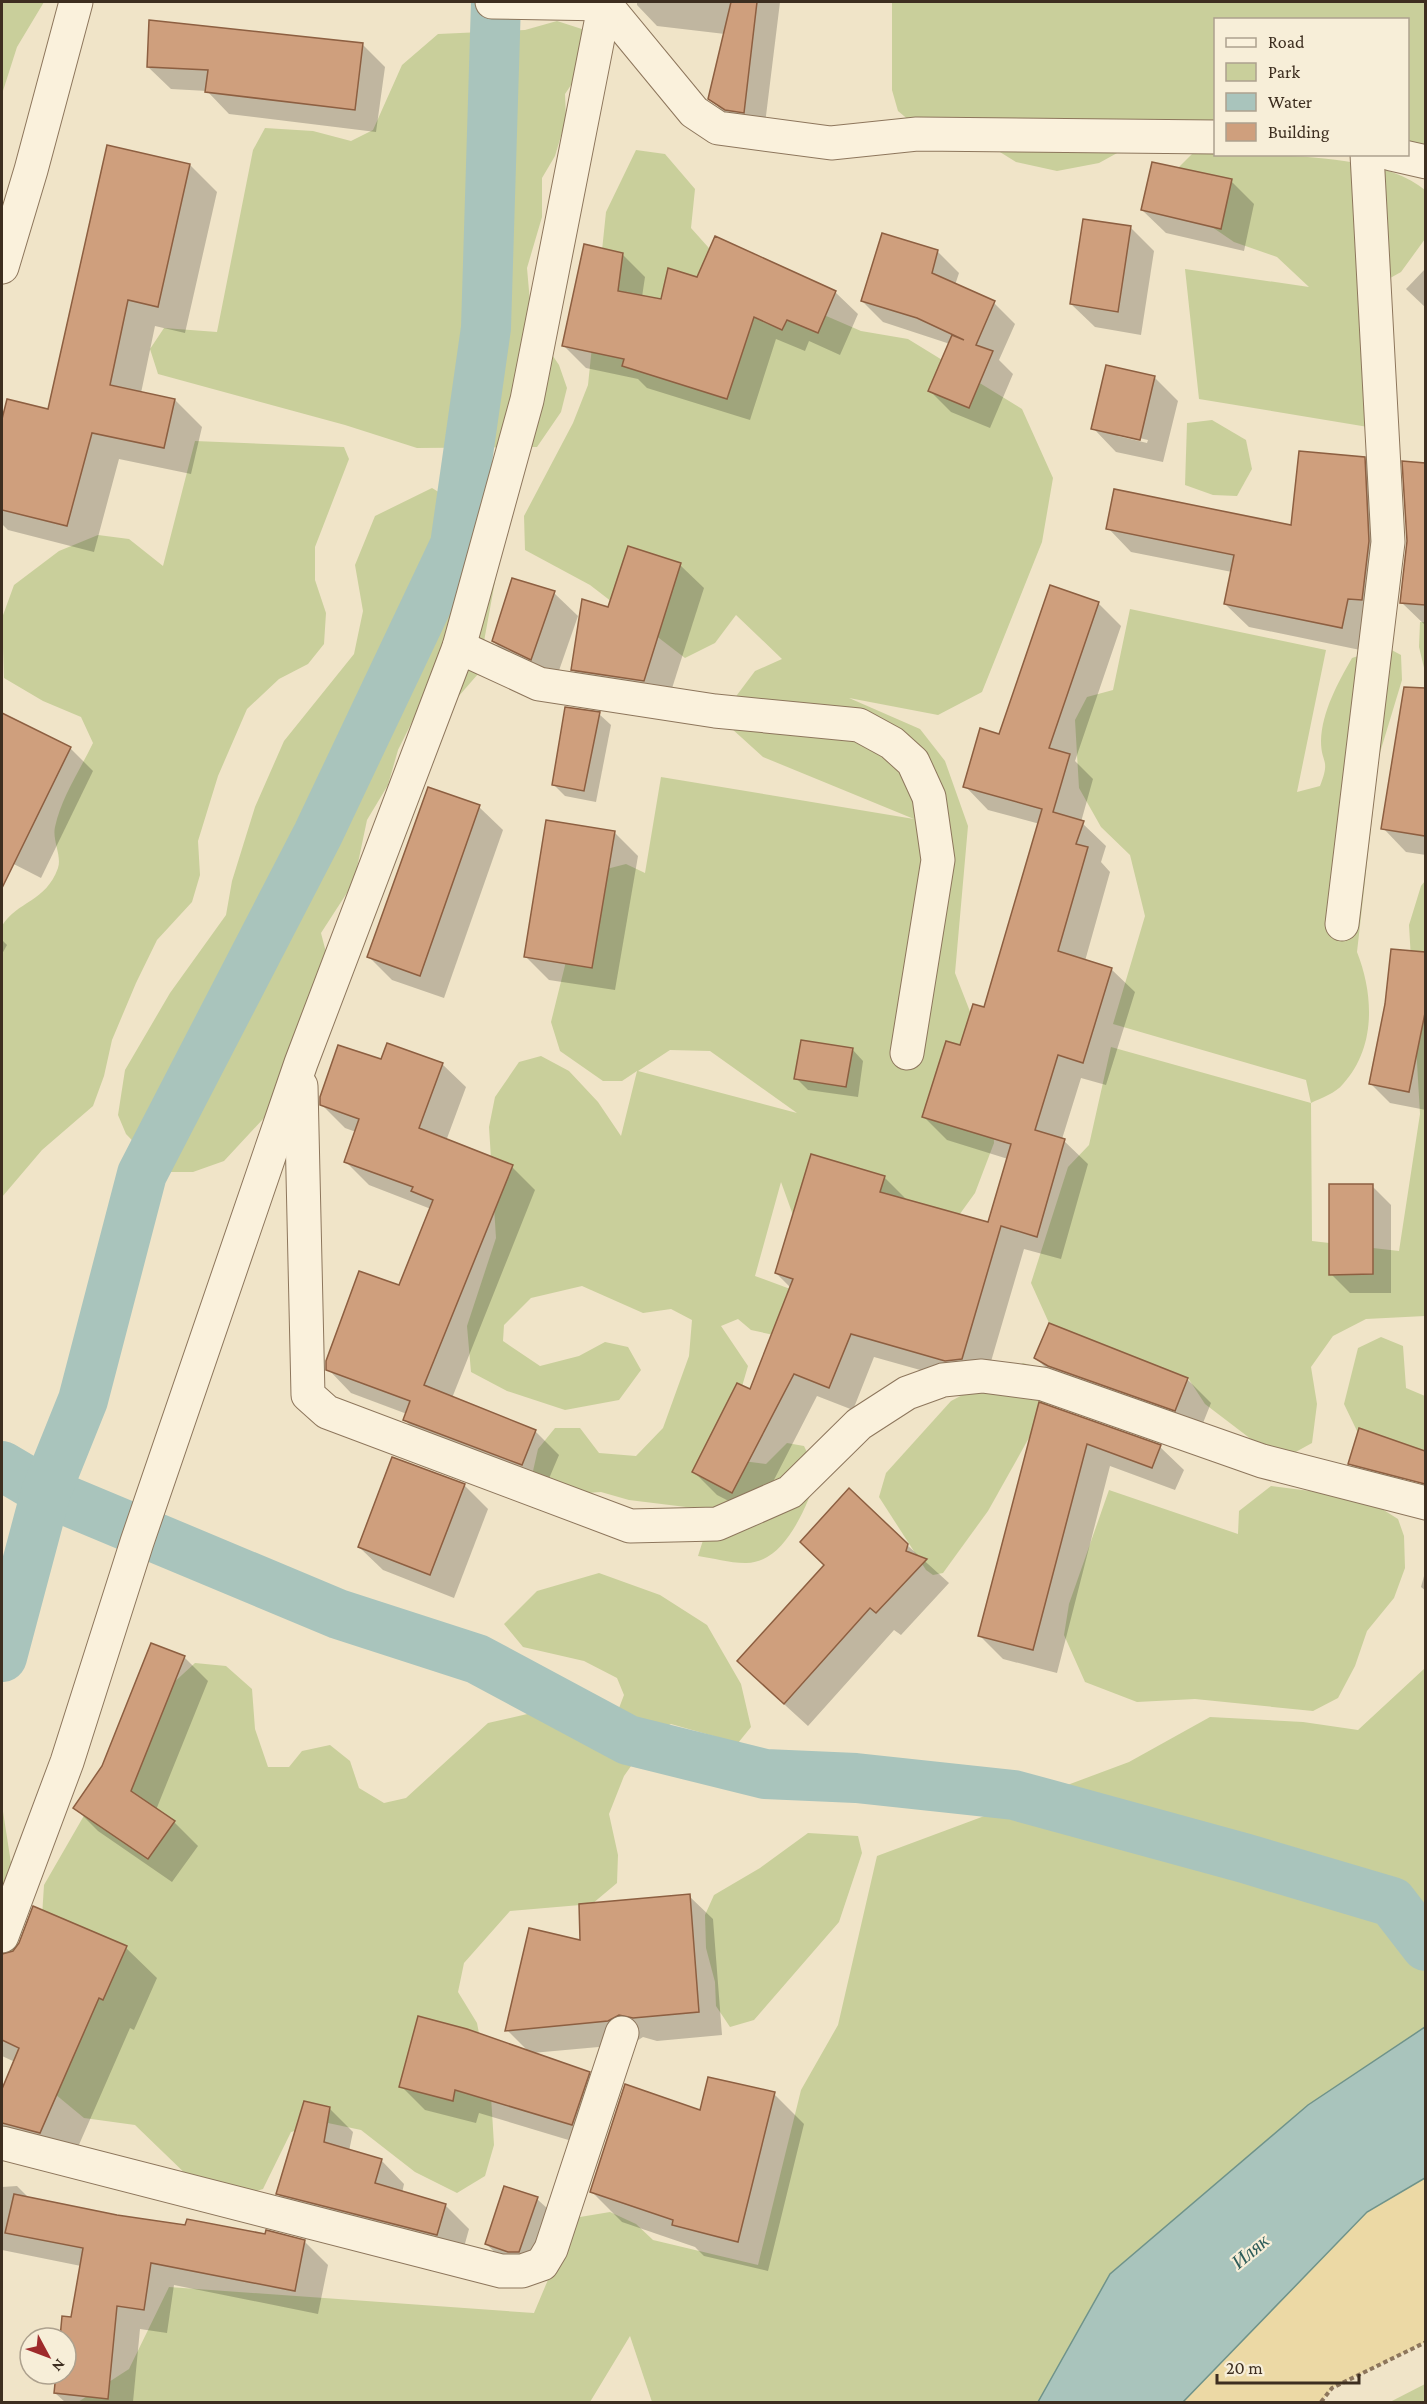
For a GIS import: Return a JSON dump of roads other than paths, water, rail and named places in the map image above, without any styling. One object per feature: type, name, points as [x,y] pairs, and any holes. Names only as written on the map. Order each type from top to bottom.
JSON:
[{"type":"street","points":[[2,267],[31,170],[76,2]]},
{"type":"street","points":[[492,2],[605,3]]},
{"type":"street","points":[[605,3],[694,112],[718,128],[831,143],[917,134],[1214,137]]},
{"type":"street","points":[[2,1936],[67,1762],[137,1542],[301,1063],[459,647],[527,400],[605,3]]},
{"type":"street","points":[[1342,924],[1388,542],[1367,156]]},
{"type":"street","points":[[1400,156],[1425,162]]},
{"type":"street","points":[[459,647],[539,684],[715,711],[859,725],[892,743],[913,762],[929,797],[939,860],[908,1053]]},
{"type":"street","points":[[301,1063],[308,1395],[327,1412],[630,1526],[717,1524],[790,1492],[859,1424],[907,1393],[943,1380],[982,1376],[1043,1384],[1262,1461],[1425,1503]]},
{"type":"street","points":[[2,2143],[489,2268],[522,2271],[542,2264],[551,2250],[622,2033]]},
{"type":"water","name":"Иляк","points":[[1425,2027],[1425,2178],[1367,2212],[1183,2402],[1038,2402],[1110,2274],[1308,2105]]},
{"type":"waterway","points":[[2,1657],[46,1492],[83,1400],[142,1174],[318,834],[455,545],[486,328],[496,2]]},
{"type":"waterway","points":[[2,1466],[46,1492],[338,1614],[477,1659],[628,1740],[765,1774],[856,1778],[1014,1795],[1244,1858],[1392,1902],[1426,1946]]}]
